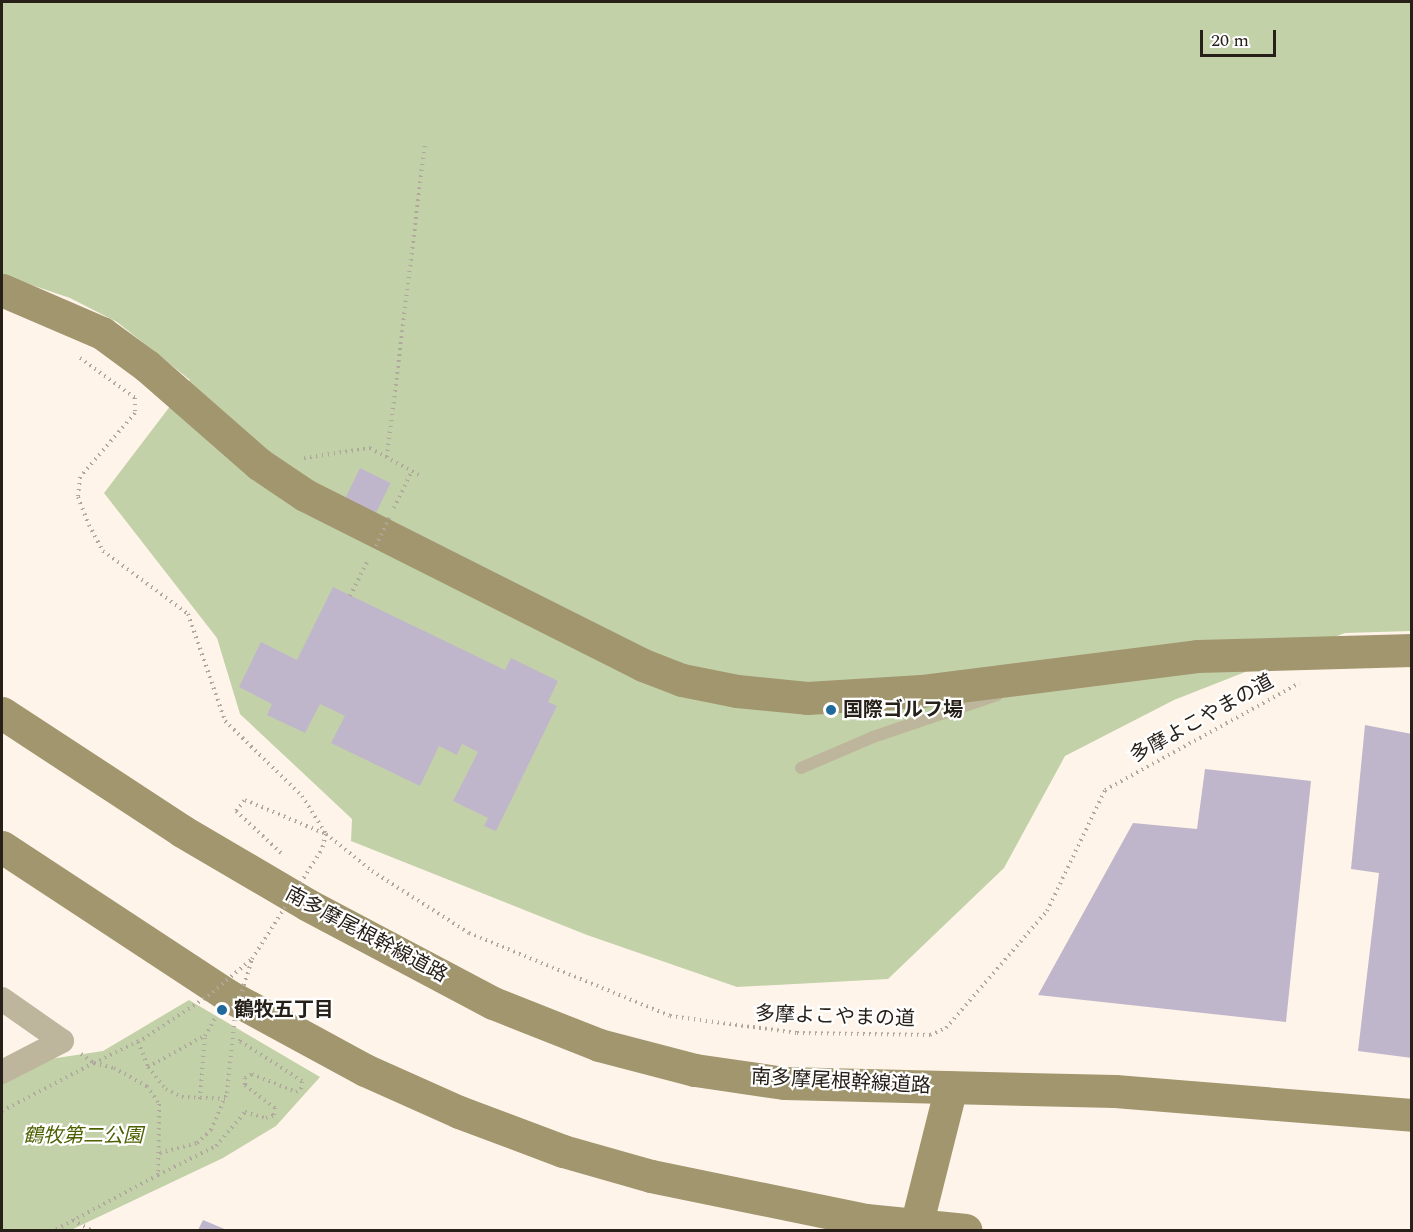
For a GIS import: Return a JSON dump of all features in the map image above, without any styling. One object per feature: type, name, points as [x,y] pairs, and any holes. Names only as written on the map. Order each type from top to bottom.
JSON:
[{"type":"main road","points":[[2,290],[102,333],[147,366],[270,471],[316,500],[643,665],[682,680],[737,692],[807,698],[1050,677],[1197,656],[1412,650]]},
{"type":"main road","name":"南多摩尾根幹線道路","points":[[2,713],[173,825],[308,905],[493,1003],[557,1031],[648,1058],[743,1078],[784,1083],[1193,1095],[1412,1115]]},
{"type":"main road","points":[[2,847],[227,995],[365,1070],[459,1112],[563,1151],[651,1176],[755,1200],[916,1228],[966,1230]]},
{"type":"main road","points":[[916,1228],[951,1087]]},
{"type":"street","points":[[2,999],[62,1041],[2,1072]]},
{"type":"lane","points":[[801,768],[873,737],[1050,677]]},
{"type":"path","points":[[387,457],[425,143]]},
{"type":"path","name":"多摩よこやまの道","points":[[75,354],[135,398],[135,413],[80,477],[78,497],[98,542],[103,551],[188,614],[225,721],[302,796],[326,834],[372,871],[469,933],[670,1016],[797,1033],[930,1035],[946,1029],[1047,911],[1105,790],[1302,682]]},
{"type":"path","points":[[270,471],[298,459],[370,448],[422,476]]},
{"type":"path","points":[[350,596],[412,471]]},
{"type":"path","points":[[160,1153],[197,1143],[211,1130],[227,1093],[235,1014],[252,959],[321,849],[326,834],[245,800],[236,811],[290,858]]},
{"type":"path","points":[[300,864],[320,876]]},
{"type":"path","points":[[2,1110],[143,1039],[208,996],[252,959]]},
{"type":"path","points":[[200,1099],[205,1036],[218,1014]]},
{"type":"path","points":[[55,1230],[216,1146],[245,1112],[266,1118],[274,1115],[274,1108],[245,1085],[245,1078],[252,1074],[296,1092],[302,1089],[303,1081],[240,1041],[241,1028]]},
{"type":"path","points":[[148,1067],[205,1036]]},
{"type":"path","points":[[138,1042],[148,1067],[166,1089],[200,1099],[225,1099]]},
{"type":"path","points":[[94,1063],[114,1068],[147,1086],[155,1095],[162,1130],[158,1175]]},
{"type":"path","points":[[74,1220],[90,1230]]},
{"type":"green space","points":[[2,2],[1411,2],[1411,631],[1345,633],[1174,700],[1065,756],[1004,868],[888,979],[737,987],[587,935],[351,841],[352,819],[240,714],[217,638],[104,493],[190,380],[117,322],[70,298],[2,275]]},
{"type":"green space","name":"鶴牧第二公園","points":[[189,1000],[320,1077],[276,1126],[223,1158],[71,1230],[2,1230],[2,1081],[50,1059],[103,1051]]},
{"type":"building","points":[[360,468],[391,483],[376,513],[346,498]]},
{"type":"building","points":[[333,587],[505,670],[511,658],[558,681],[548,702],[557,706],[496,831],[484,826],[488,818],[453,801],[478,752],[462,744],[457,755],[439,746],[420,786],[331,743],[345,716],[320,704],[305,733],[267,715],[272,704],[239,687],[261,642],[297,660]]},
{"type":"building","points":[[1365,725],[1412,734],[1412,1058],[1358,1051],[1379,873],[1351,869]]},
{"type":"building","points":[[1205,769],[1311,781],[1286,1022],[1038,995],[1133,823],[1197,829]]},
{"type":"building","points":[[203,1220],[227,1230],[198,1230]]},
{"type":"place","name":"国際ゴルフ場","points":[[831,710]]},
{"type":"place","name":"鶴牧五丁目","points":[[222,1010]]}]
